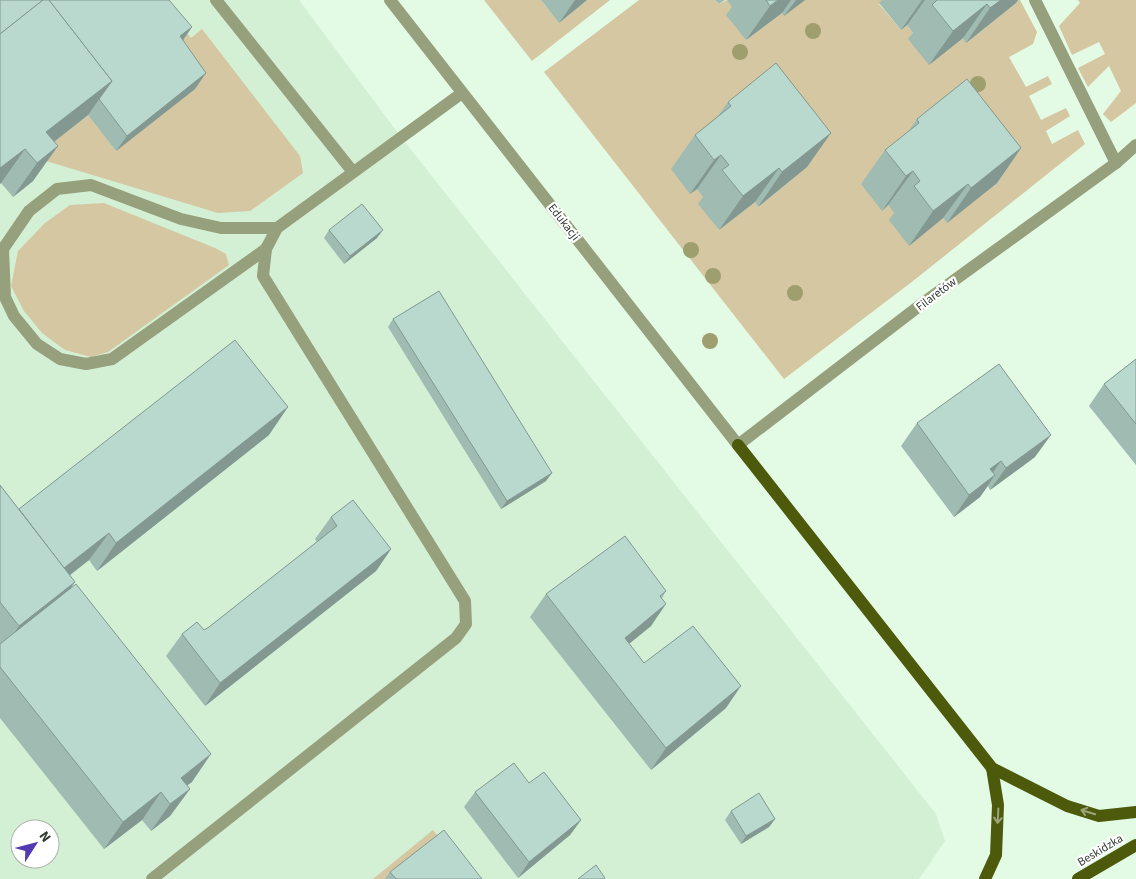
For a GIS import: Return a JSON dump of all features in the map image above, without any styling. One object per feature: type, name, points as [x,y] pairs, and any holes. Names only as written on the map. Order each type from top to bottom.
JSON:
[{"type":"main road","points":[[738,445],[992,768],[1067,806],[1099,816],[1136,812]]},
{"type":"main road","points":[[985,879],[996,855],[998,805],[992,768]]},
{"type":"main road","name":"Beskidzka","points":[[1078,879],[1136,845]]},
{"type":"street","points":[[216,0],[353,172]]},
{"type":"street","name":"Edukacji","points":[[390,0],[738,445]]},
{"type":"street","points":[[1035,0],[1116,163]]},
{"type":"street","points":[[152,879],[456,638],[466,624],[465,601],[263,276],[266,249],[277,228],[462,93]]},
{"type":"street","name":"Filaretów","points":[[738,445],[928,300],[1116,163],[1136,145]]},
{"type":"street","points":[[266,249],[112,359],[86,364],[60,359],[37,344],[14,316],[5,297],[3,249],[29,211],[58,189],[91,185],[181,219],[221,228],[277,228]]},
{"type":"shaded area","points":[[0,0],[299,0],[401,137],[936,814],[945,841],[919,879],[0,879]]},
{"type":"shaded area","points":[[484,0],[541,0],[559,23],[587,0],[610,0],[532,61]]},
{"type":"shaded area","points":[[639,0],[715,0],[719,4],[727,0],[734,9],[746,40],[782,13],[805,0],[883,0],[879,4],[901,30],[907,25],[914,34],[963,38],[967,42],[1016,3],[1014,0],[1020,0],[1037,32],[1033,44],[1009,57],[1026,87],[1048,76],[1052,84],[1029,96],[1041,120],[1066,108],[1070,116],[1046,131],[1052,144],[1078,130],[1085,144],[913,281],[784,379],[544,72]],"holes":[[[943,114],[947,222],[943,218],[896,215],[888,205]],[[807,167],[758,207],[755,202],[719,230],[699,204],[705,199],[697,189]]]},
{"type":"shaded area","points":[[1078,0],[1136,0],[1136,103],[1111,122],[1103,114],[1121,91],[1109,66],[1088,87],[1078,68],[1105,54],[1099,42],[1072,55],[1059,26],[1080,3]]},
{"type":"shaded area","points":[[170,11],[191,38],[202,29],[300,156],[303,173],[250,211],[218,213],[33,157],[88,115],[116,151]]},
{"type":"shaded area","points":[[104,203],[215,248],[226,254],[229,265],[108,352],[91,357],[65,350],[42,333],[24,311],[11,286],[18,251],[45,223],[70,205]]},
{"type":"shaded area","points":[[433,830],[472,879],[373,879]]},
{"type":"building","points":[[0,0],[43,0],[0,34]]},
{"type":"building","points":[[43,0],[49,0],[112,81],[46,132],[58,146],[37,163],[25,149],[0,168],[0,34]]},
{"type":"building","points":[[49,0],[169,0],[192,27],[180,36],[206,73],[127,136],[99,99],[112,81]]},
{"type":"building","points":[[766,0],[778,0],[770,6]]},
{"type":"building","points":[[937,0],[1001,0],[990,8],[987,4],[953,31],[932,5]]},
{"type":"building","points":[[776,63],[831,133],[782,172],[779,168],[743,196],[722,170],[729,165],[721,155],[714,160],[695,135],[731,106],[728,102]]},
{"type":"building","points":[[967,79],[1021,148],[971,188],[968,184],[933,211],[914,186],[920,181],[913,171],[906,176],[885,150],[919,123],[917,119]]},
{"type":"building","points":[[362,204],[383,230],[350,256],[329,230]]},
{"type":"building","points":[[439,291],[552,473],[507,501],[393,319]]},
{"type":"building","points":[[235,340],[288,407],[116,543],[109,533],[64,568],[19,509]]},
{"type":"building","points":[[1136,359],[1136,424],[1104,384]]},
{"type":"building","points":[[999,364],[1051,435],[1006,468],[1001,461],[990,469],[995,475],[969,495],[917,423]]},
{"type":"building","points":[[0,485],[75,582],[19,626],[0,602]]},
{"type":"building","points":[[353,500],[391,549],[220,683],[182,634],[197,622],[204,630],[209,627],[337,526],[331,517]]},
{"type":"building","points":[[625,536],[666,591],[660,596],[666,604],[625,638],[644,663],[693,626],[741,686],[666,748],[546,594]]},
{"type":"building","points":[[76,584],[211,754],[181,778],[190,789],[170,804],[161,792],[123,822],[0,667],[0,644]]},
{"type":"building","points":[[514,763],[529,783],[544,772],[581,820],[529,862],[475,792]]},
{"type":"building","points":[[759,793],[775,819],[746,836],[731,811]]},
{"type":"building","points":[[444,830],[482,879],[396,879],[390,872]]},
{"type":"building","points":[[596,865],[605,878],[578,879]]}]
